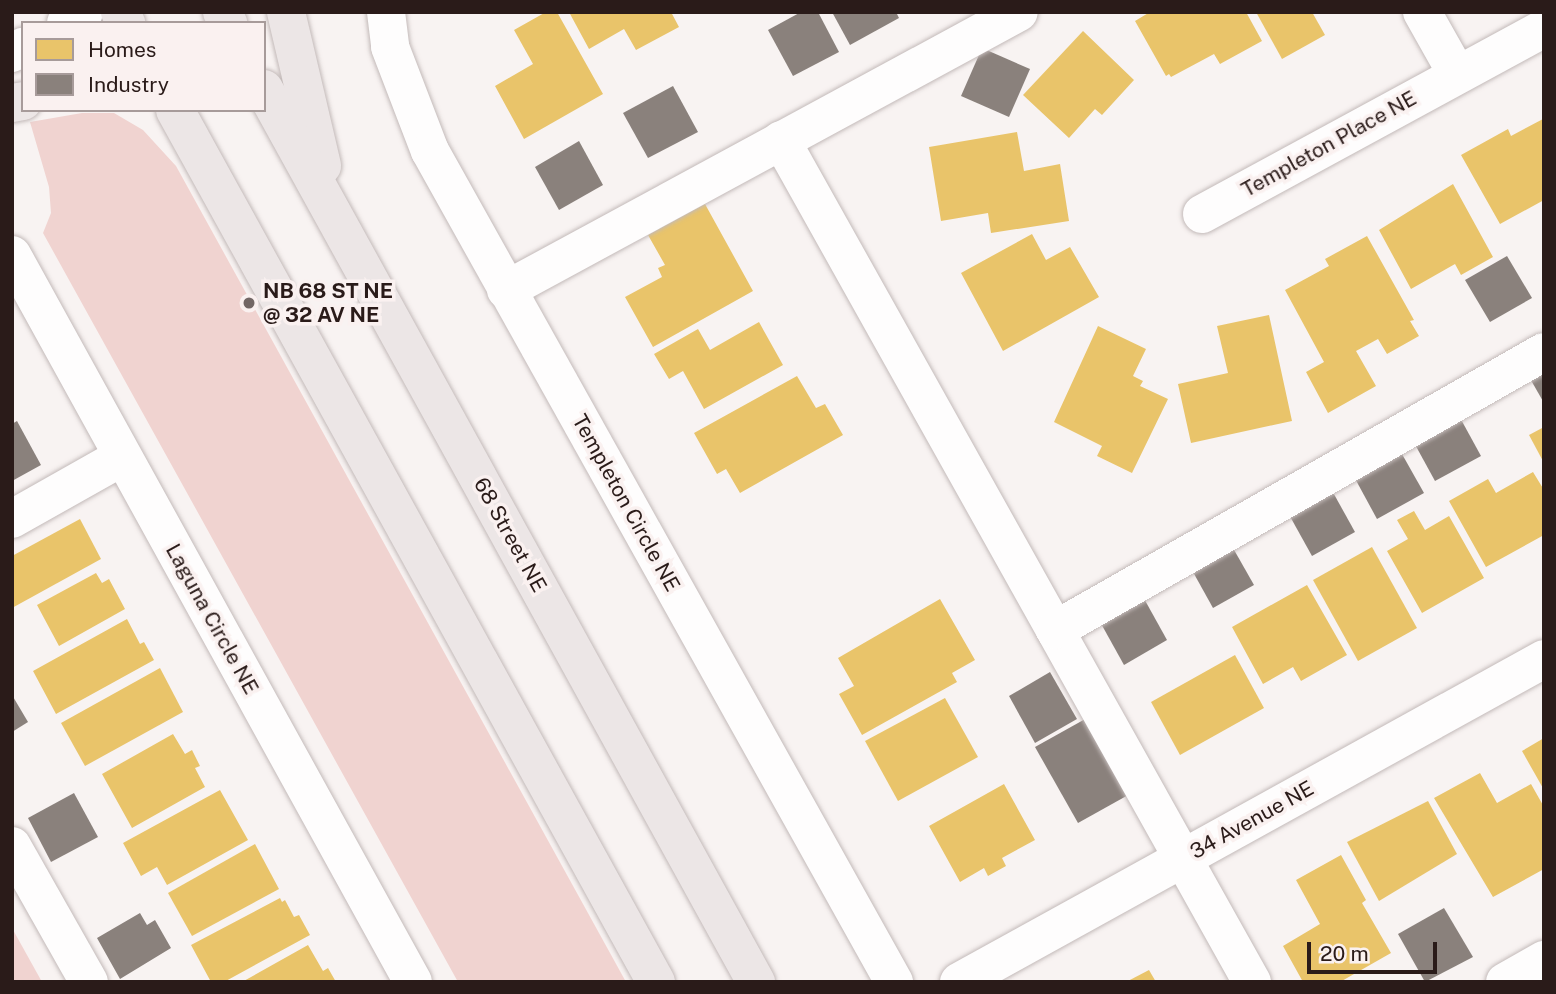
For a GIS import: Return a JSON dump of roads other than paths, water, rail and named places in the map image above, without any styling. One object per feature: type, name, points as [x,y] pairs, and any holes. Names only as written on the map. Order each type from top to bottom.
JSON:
[{"type":"main road","points":[[286,12],[334,215]]},
{"type":"main road","name":"68 Street NE","points":[[266,93],[756,982]]},
{"type":"main road","points":[[171,113],[656,982]]},
{"type":"street","name":"Templeton Circle NE","points":[[386,12],[390,47],[430,151],[894,982]]},
{"type":"street","points":[[506,290],[1019,12]]},
{"type":"street","points":[[1422,12],[1457,74]]},
{"type":"street","name":"Templeton Place NE","points":[[1202,214],[1544,28]]},
{"type":"street","points":[[781,140],[1252,982]]},
{"type":"street","name":"Laguna Circle NE","points":[[12,255],[413,982]]},
{"type":"street","points":[[1055,630],[1544,352]]},
{"type":"street","points":[[12,519],[122,457]]},
{"type":"street","name":"34 Avenue NE","points":[[960,982],[1544,659]]},
{"type":"street","points":[[12,846],[89,982]]},
{"type":"street","points":[[1505,982],[1544,960]]},
{"type":"place","name":"NB 68 ST NE @ 32 AV NE","points":[[249,303]]}]
